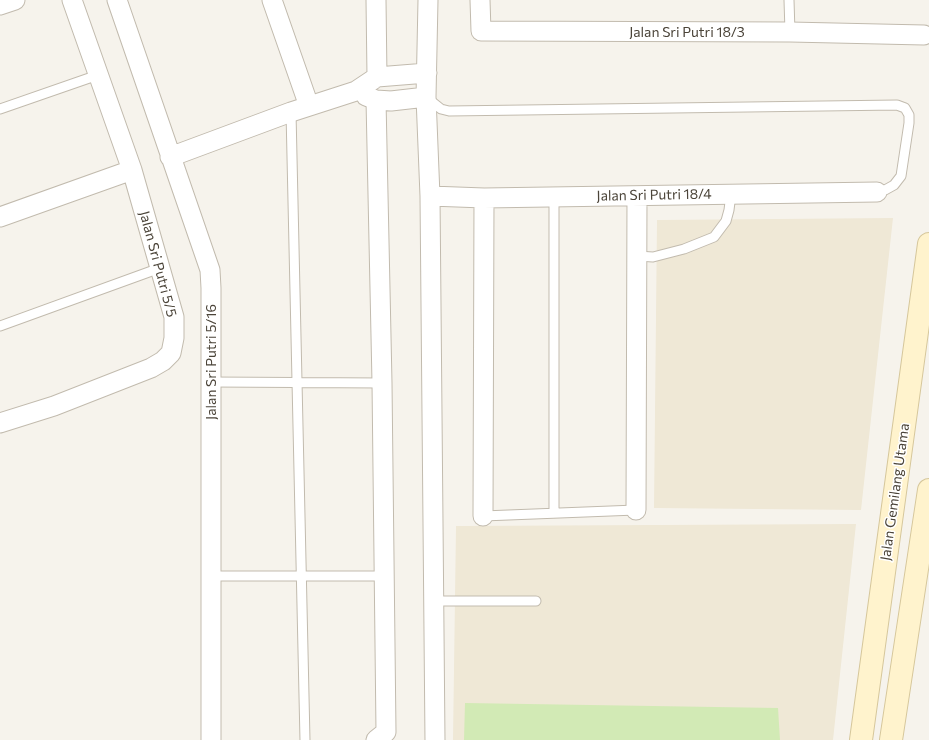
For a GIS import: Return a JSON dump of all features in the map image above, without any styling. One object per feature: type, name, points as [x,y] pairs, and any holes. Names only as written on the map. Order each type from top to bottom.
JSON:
[{"type":"main road","name":"Jalan Gemilang Utama","points":[[862,740],[929,244]]},
{"type":"main road","points":[[891,740],[928,504]]},
{"type":"street","points":[[0,5],[15,0]]},
{"type":"street","name":"Jalan Sri Putri 5/5","points":[[0,423],[82,395],[151,368],[163,361],[171,353],[174,338],[174,317],[132,170],[72,0]]},
{"type":"street","name":"Jalan Sri Putri 5/16","points":[[117,0],[210,270],[211,740]]},
{"type":"street","points":[[272,0],[309,106]]},
{"type":"street","points":[[376,0],[377,77]]},
{"type":"street","points":[[428,0],[426,97],[430,196],[435,740]]},
{"type":"street","name":"Jalan Sri Putri 18/3","points":[[480,0],[481,31],[790,32],[924,35]]},
{"type":"street","points":[[170,157],[291,112],[356,91],[377,77],[427,73]]},
{"type":"street","points":[[356,91],[376,100],[391,101],[426,97]]},
{"type":"street","points":[[376,100],[385,576],[383,737]]},
{"type":"street","points":[[0,217],[132,170]]},
{"type":"street","name":"Jalan Sri Putri 18/4","points":[[430,196],[484,198],[877,192]]},
{"type":"street","points":[[636,510],[637,196]]},
{"type":"street","points":[[483,516],[484,198]]},
{"type":"lane","points":[[789,0],[790,32]]},
{"type":"lane","points":[[0,109],[98,75]]},
{"type":"lane","points":[[426,97],[438,106],[449,111],[897,105],[905,108],[909,115],[901,176],[894,185],[877,192]]},
{"type":"lane","points":[[291,112],[305,740]]},
{"type":"lane","points":[[637,256],[652,257],[684,249],[711,239],[722,228],[726,221],[731,194]]},
{"type":"lane","points":[[554,197],[554,514]]},
{"type":"lane","points":[[0,326],[160,268]]},
{"type":"lane","points":[[211,382],[382,383]]},
{"type":"lane","points":[[483,516],[636,510]]},
{"type":"lane","points":[[211,576],[385,576]]},
{"type":"lane","points":[[434,601],[536,601]]},
{"type":"shaded area","points":[[893,218],[861,510],[654,508],[657,220]]},
{"type":"shaded area","points":[[856,524],[833,740],[453,740],[456,526]]},
{"type":"green space","points":[[465,703],[778,708],[780,740],[464,740]]}]
